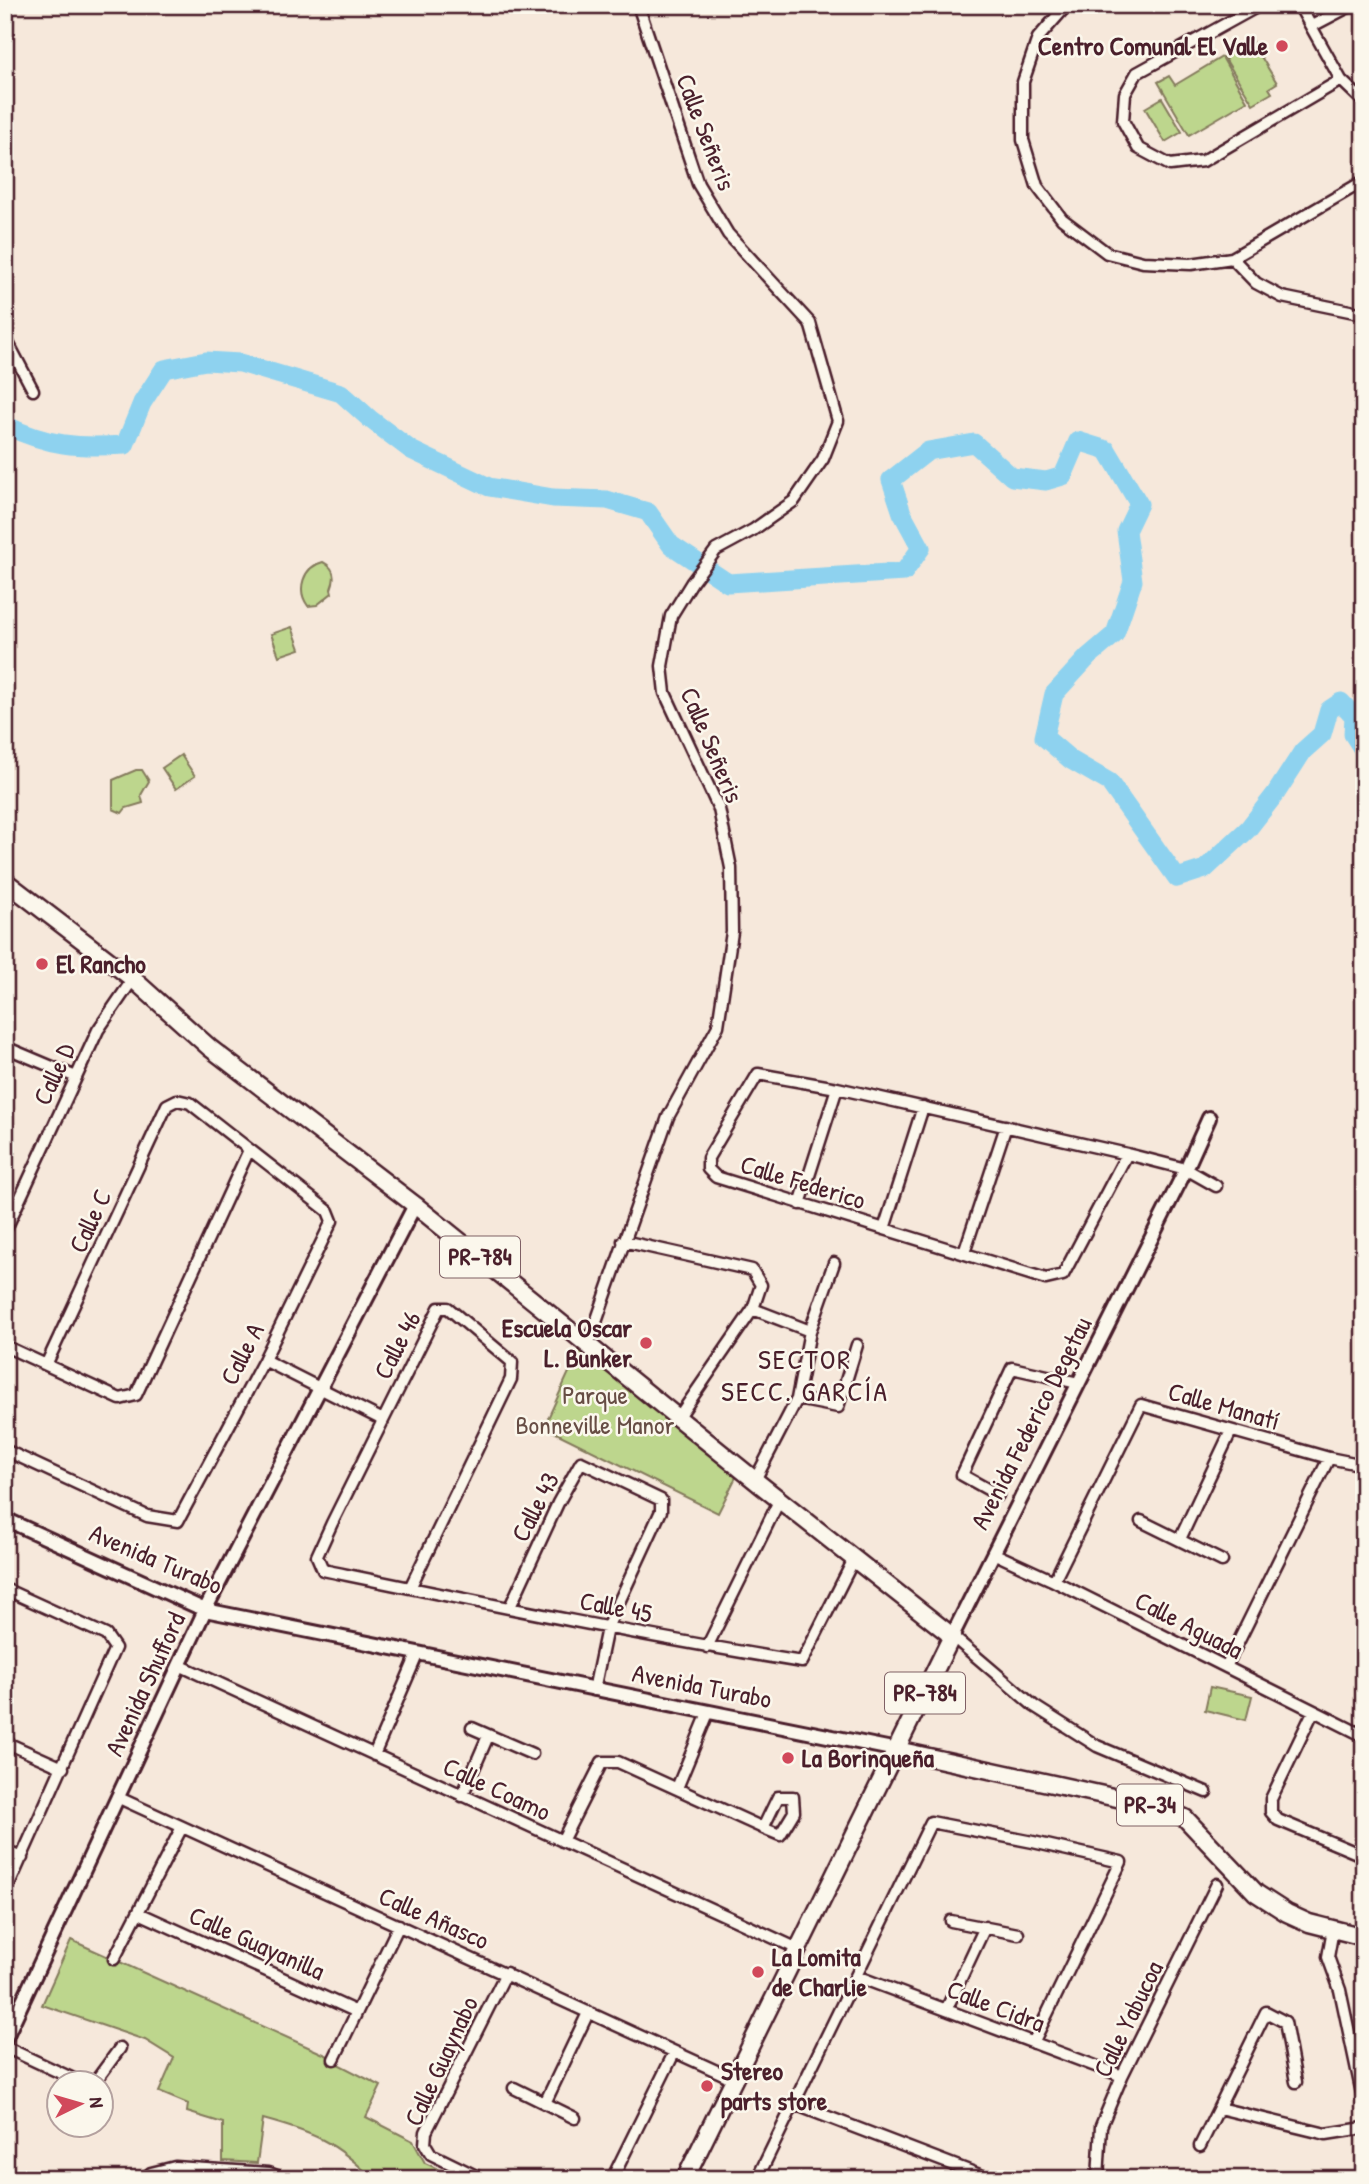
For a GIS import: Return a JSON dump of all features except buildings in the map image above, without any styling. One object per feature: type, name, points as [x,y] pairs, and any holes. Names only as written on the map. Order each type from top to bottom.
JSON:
[{"type":"main road","name":"PR-784","points":[[5,880],[133,979],[210,1048],[415,1205],[952,1636]]},
{"type":"main road","name":"Avenida Federico Degetau","points":[[685,2179],[952,1636]]},
{"type":"main road","name":"Avenida Turabo","points":[[897,1750],[1163,1808],[1185,1818],[1256,1893],[1298,1918],[1364,1937]]},
{"type":"street","name":"Calle Señeris","points":[[588,1345],[668,1116],[718,1026],[732,932],[731,868],[719,809],[665,693],[662,666],[671,616],[716,550],[753,530],[794,501],[823,459],[838,421],[810,323],[728,234],[698,184],[638,5]]},
{"type":"street","points":[[1067,5],[1038,38],[1024,82],[1023,140],[1037,186],[1062,219],[1107,253],[1143,262],[1191,264],[1232,258],[1364,181]]},
{"type":"street","points":[[1260,5],[1137,74],[1125,94],[1123,121],[1138,148],[1170,165],[1203,161],[1341,80]]},
{"type":"street","points":[[1299,5],[1341,80],[1364,102]]},
{"type":"street","points":[[1312,26],[1352,5]]},
{"type":"street","points":[[1232,258],[1256,283],[1282,297],[1364,314]]},
{"type":"street","points":[[5,337],[33,390]]},
{"type":"street","name":"Calle D","points":[[5,1231],[99,1030],[133,979]]},
{"type":"street","points":[[5,1047],[76,1077]]},
{"type":"street","name":"Calle Federico","points":[[1127,1154],[1063,1275],[1046,1279],[716,1177],[708,1169],[708,1158],[758,1074],[837,1088],[1127,1154],[1186,1169],[1216,1186]]},
{"type":"street","points":[[800,1204],[837,1088]]},
{"type":"street","name":"Calle C","points":[[46,1365],[167,1105],[177,1100],[190,1103],[250,1150]]},
{"type":"street","points":[[884,1229],[923,1107]]},
{"type":"street","name":"Avenida Federico Degetau","points":[[952,1636],[1209,1118]]},
{"type":"street","points":[[964,1253],[1006,1126]]},
{"type":"street","points":[[5,1346],[120,1399],[136,1395],[250,1150]]},
{"type":"street","name":"Calle A","points":[[5,1450],[147,1517],[178,1521],[264,1360],[332,1221],[328,1211],[250,1150]]},
{"type":"street","name":"Avenida Shufford","points":[[5,2039],[205,1610],[415,1205]]},
{"type":"street","points":[[623,1241],[752,1270],[761,1285],[753,1309],[678,1418]]},
{"type":"street","points":[[755,1480],[797,1399],[810,1331],[834,1263]]},
{"type":"street","name":"Calle 46","points":[[317,1556],[439,1308],[448,1308],[512,1362],[511,1379],[410,1588]]},
{"type":"street","points":[[753,1309],[810,1331]]},
{"type":"street","points":[[797,1399],[838,1407],[857,1345]]},
{"type":"street","points":[[264,1360],[383,1420]]},
{"type":"street","points":[[998,1495],[962,1475],[1012,1368],[1078,1383]]},
{"type":"street","name":"Calle Manatí","points":[[1054,1581],[1141,1405],[1329,1458],[1364,1465]]},
{"type":"street","points":[[1180,1539],[1231,1431]]},
{"type":"street","points":[[1226,1667],[1329,1458]]},
{"type":"street","name":"Calle 43","points":[[510,1607],[558,1503],[581,1462],[661,1500],[661,1511],[607,1628],[594,1690]]},
{"type":"street","points":[[707,1647],[780,1499]]},
{"type":"street","name":"Avenida Turabo","points":[[5,1519],[205,1610],[897,1750]]},
{"type":"street","points":[[1141,1521],[1222,1561]]},
{"type":"street","name":"Calle Aguada","points":[[993,1553],[1364,1736]]},
{"type":"street","name":"Calle 45","points":[[317,1556],[323,1570],[607,1628],[802,1662],[854,1559]]},
{"type":"street","points":[[5,1589],[106,1635],[115,1648],[5,1894]]},
{"type":"street","points":[[952,1636],[1034,1706],[1097,1746],[1206,1792]]},
{"type":"street","points":[[374,1755],[417,1654]]},
{"type":"street","name":"Calle Coamo","points":[[179,1665],[798,1949]]},
{"type":"street","points":[[1313,1712],[1271,1799],[1271,1812],[1278,1820],[1364,1856]]},
{"type":"street","points":[[677,1788],[708,1713]]},
{"type":"street","points":[[472,1728],[532,1754]]},
{"type":"street","points":[[462,1796],[488,1736]]},
{"type":"street","points":[[5,1742],[63,1768]]},
{"type":"street","points":[[562,1842],[602,1762],[618,1762],[763,1828]]},
{"type":"street","name":"Calle Añasco","points":[[117,1797],[734,2079]]},
{"type":"street","points":[[757,2179],[931,1822],[1121,1862],[1033,2043]]},
{"type":"street","points":[[114,1959],[182,1826]]},
{"type":"street","points":[[5,1851],[22,1858]]},
{"type":"street","name":"Calle Yabucoa","points":[[1098,2179],[1101,2126],[1122,2076],[1217,1884]]},
{"type":"street","name":"Calle Guayanilla","points":[[139,1913],[357,2012]]},
{"type":"street","points":[[950,1921],[1018,1934]]},
{"type":"street","points":[[334,2059],[399,1925]]},
{"type":"street","points":[[946,2010],[985,1927]]},
{"type":"street","points":[[1333,1929],[1328,1957],[1340,1990],[1364,2103]]},
{"type":"street","name":"Calle Guaynabo","points":[[482,2179],[431,2154],[425,2144],[426,2132],[506,1973]]},
{"type":"street","name":"Calle Cidra","points":[[856,1976],[1122,2076]]},
{"type":"street","points":[[1200,2146],[1266,2012],[1285,2022],[1296,2082]]},
{"type":"street","points":[[545,2103],[588,2013]]},
{"type":"street","points":[[5,2047],[50,2068]]},
{"type":"street","points":[[105,2068],[120,2048]]},
{"type":"street","points":[[612,2179],[674,2053]]},
{"type":"street","points":[[514,2088],[575,2118]]},
{"type":"street","points":[[794,2104],[990,2179]]},
{"type":"street","points":[[1219,2108],[1326,2134],[1364,2128]]},
{"type":"street","points":[[144,2179],[151,2173],[175,2167],[269,2173],[285,2179]]},
{"type":"green space","points":[[1251,40],[1277,83],[1269,88],[1272,93],[1253,104],[1224,57]]},
{"type":"green space","points":[[1222,57],[1247,101],[1189,135],[1158,82],[1169,76],[1175,85]]},
{"type":"green space","points":[[1162,98],[1182,132],[1165,142],[1145,108]]},
{"type":"green space","points":[[323,562],[333,573],[332,593],[317,605],[308,606],[302,593],[306,574]]},
{"type":"green space","points":[[292,627],[300,649],[279,656],[271,634]]},
{"type":"green space","points":[[181,755],[195,776],[176,789],[162,768]]},
{"type":"green space","points":[[142,770],[149,781],[141,795],[143,803],[126,808],[122,813],[113,809],[113,780]]},
{"type":"green space","name":"Parque Bonneville Manor","points":[[580,1348],[736,1477],[718,1513],[544,1427]]},
{"type":"green space","points":[[1210,1687],[1252,1696],[1246,1720],[1205,1710]]},
{"type":"green space","points":[[71,1940],[328,2056],[328,2059],[381,2086],[366,2117],[413,2141],[425,2163],[451,2175],[450,2179],[373,2179],[347,2156],[323,2140],[263,2119],[257,2163],[223,2161],[223,2123],[187,2112],[188,2104],[159,2092],[174,2058],[145,2040],[42,2005]]},
{"type":"waterway","points":[[5,425],[35,437],[64,444],[125,445],[142,403],[164,369],[206,361],[240,363],[341,393],[411,450],[489,487],[553,498],[607,500],[648,512],[671,545],[728,583],[904,572],[921,548],[902,513],[891,480],[928,451],[974,443],[1012,477],[1046,481],[1063,476],[1078,441],[1107,450],[1139,504],[1126,531],[1133,581],[1115,634],[1088,657],[1054,694],[1044,737],[1071,760],[1109,782],[1177,878],[1205,869],[1248,829],[1276,793],[1303,751],[1322,734],[1329,710],[1341,702],[1354,716],[1353,734],[1364,751]]},
{"type":"place","name":"Centro Comunal El Valle","points":[[1282,46]]},
{"type":"place","name":"El Rancho","points":[[42,964]]},
{"type":"place","name":"Escuela Oscar L. Bunker","points":[[646,1343]]},
{"type":"place","name":"La Borinqueña","points":[[788,1758]]},
{"type":"place","name":"La Lomita de Charlie","points":[[758,1972]]},
{"type":"place","name":"Stereo parts store","points":[[707,2086]]},
{"type":"district","name":"SECTOR SECC. GARCÍA","points":[[805,1375]]}]
